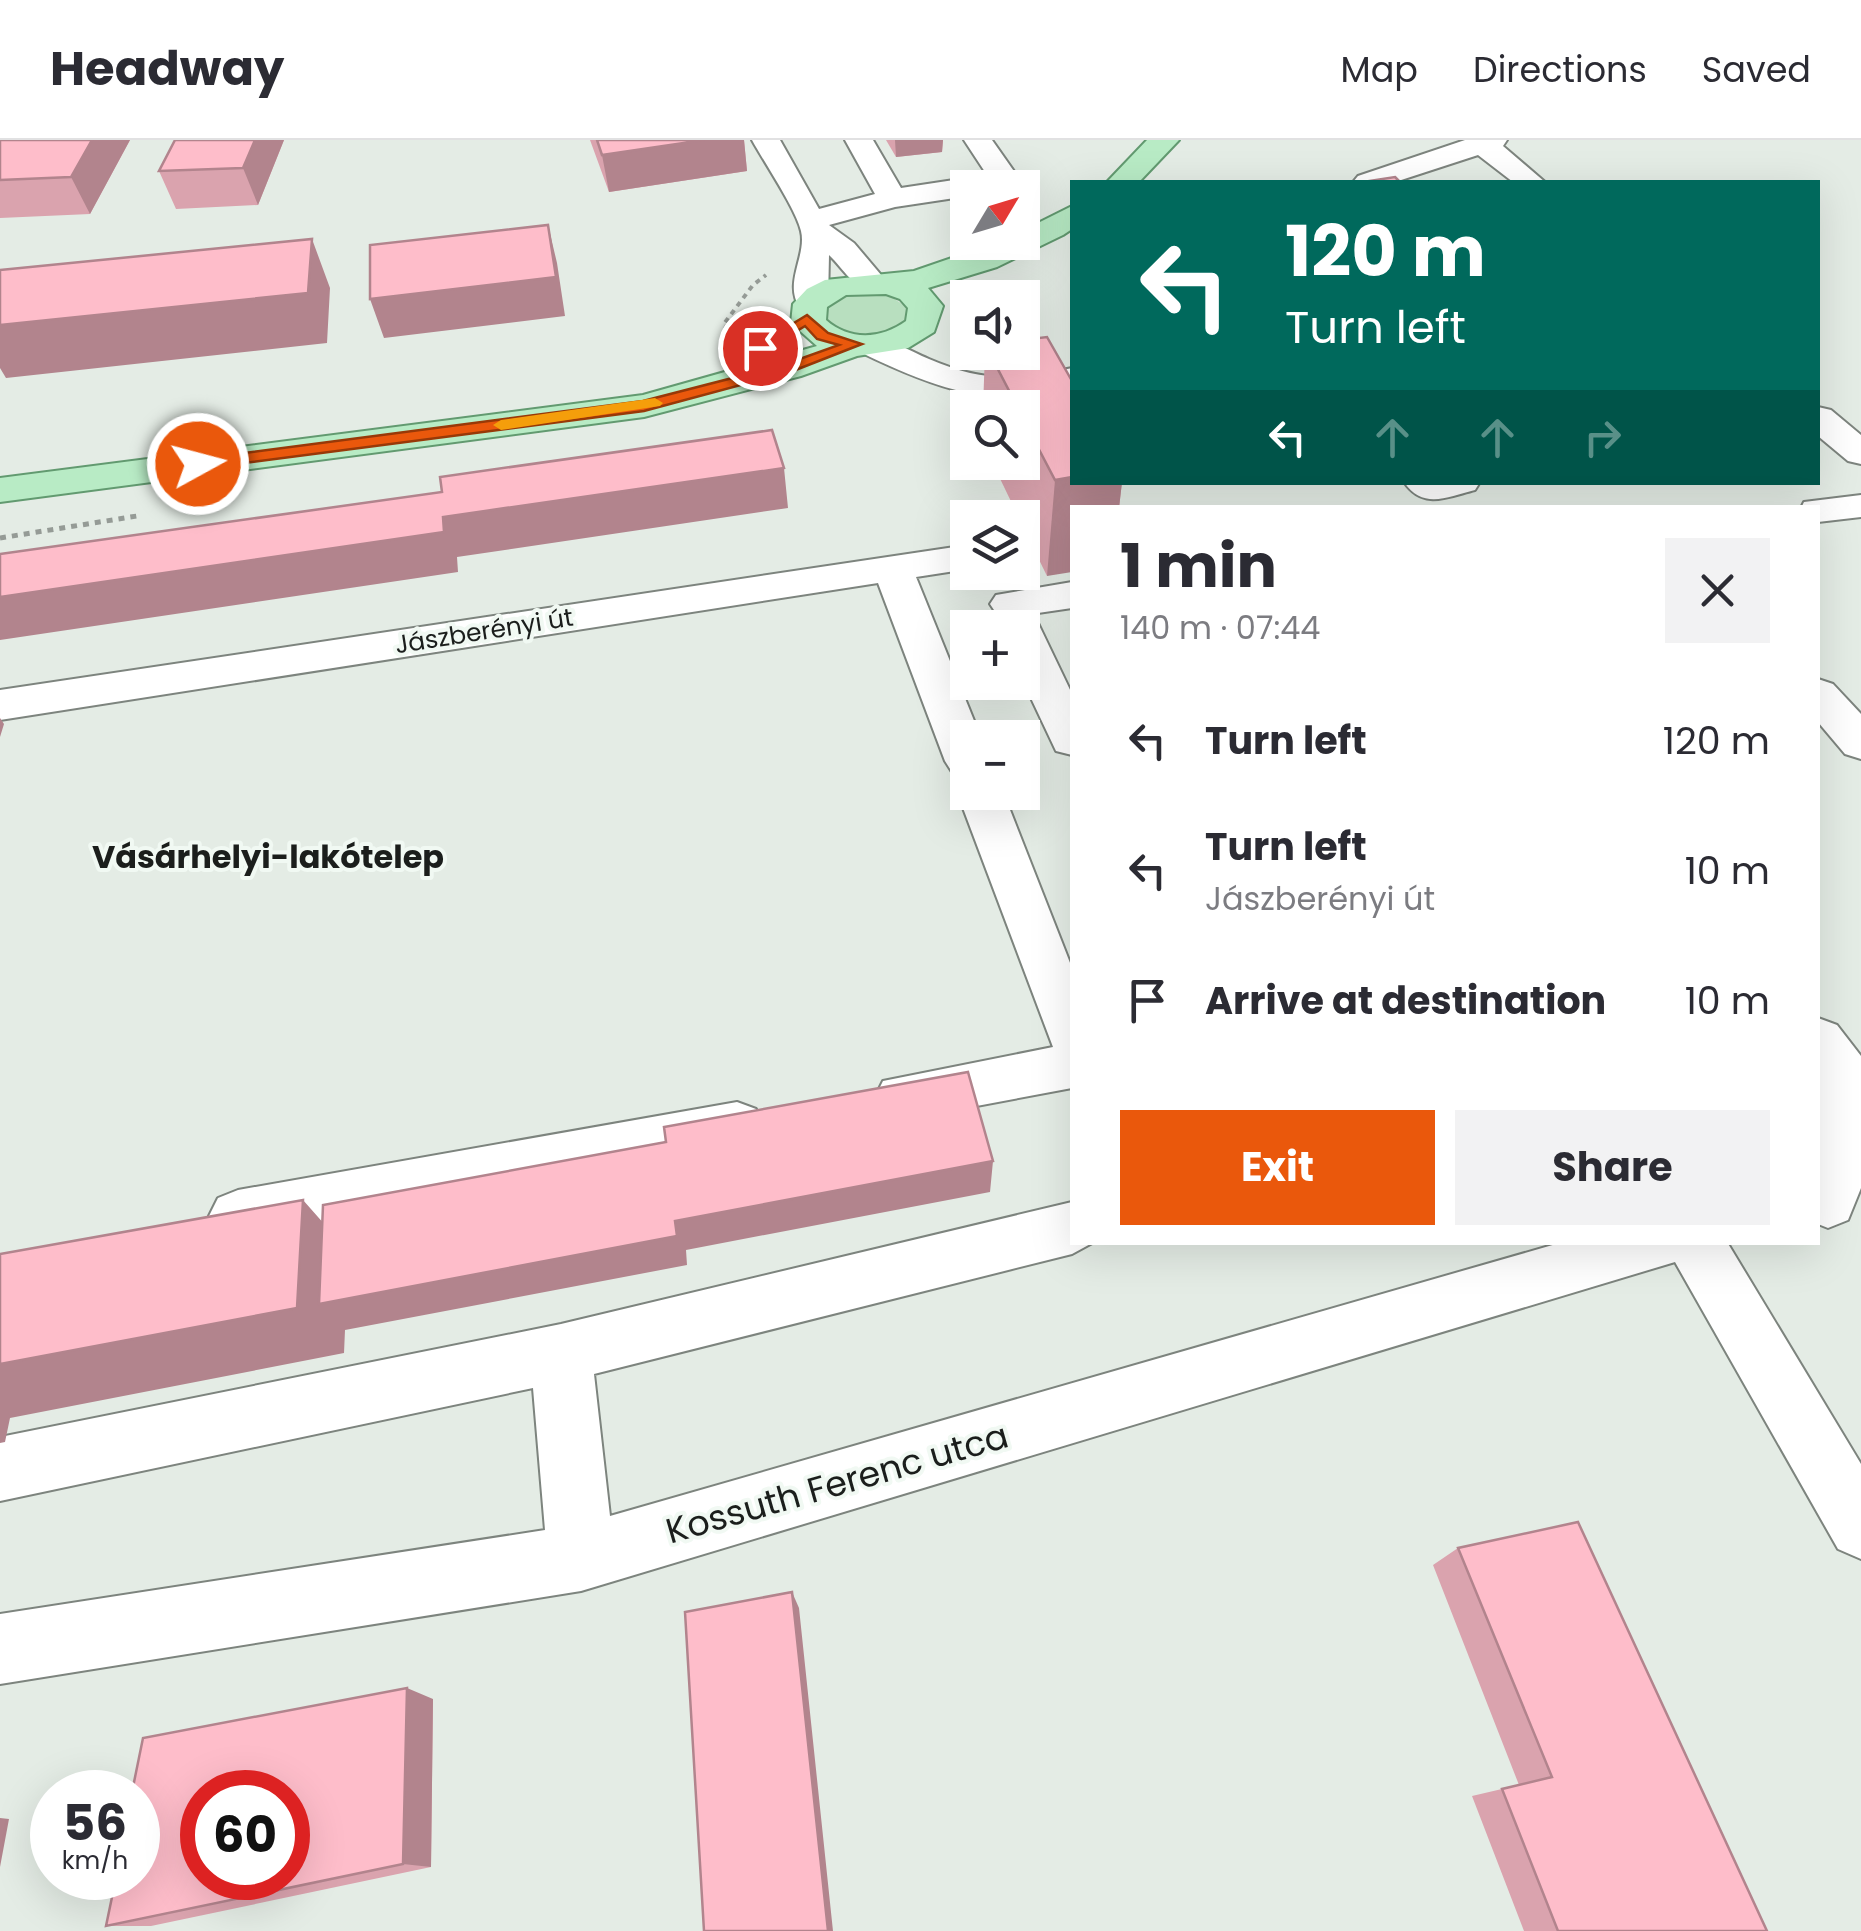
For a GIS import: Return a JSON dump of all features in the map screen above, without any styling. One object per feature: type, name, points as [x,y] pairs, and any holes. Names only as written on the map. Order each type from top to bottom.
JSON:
[{"type":"main road","points":[[1124,180],[1164,140]]},
{"type":"main road","points":[[528,421],[659,384],[760,348],[839,286],[880,283],[987,260],[1070,219]]},
{"type":"main road","points":[[0,490],[644,406],[863,345],[902,338],[1034,250],[1070,220]]},
{"type":"main road","points":[[880,283],[917,295],[926,306],[924,322]]},
{"type":"main road","points":[[809,310],[822,336],[863,345]]},
{"type":"street","points":[[766,140],[814,226],[880,283]]},
{"type":"street","points":[[859,140],[892,198]]},
{"type":"street","points":[[814,226],[892,198],[996,183],[1003,178],[978,140]]},
{"type":"street","points":[[1374,180],[1487,142],[1528,180]]},
{"type":"street","points":[[809,310],[814,226]]},
{"type":"street","points":[[924,322],[935,344],[961,360],[1058,382]]},
{"type":"street","points":[[863,345],[972,386],[1004,392],[1058,382]]},
{"type":"street","points":[[1820,420],[1861,453]]},
{"type":"street","points":[[1424,485],[1428,490],[1449,485]]},
{"type":"street","name":"Jászberényi út","points":[[0,704],[950,561]]},
{"type":"street","points":[[893,569],[952,720]]},
{"type":"street","points":[[1070,594],[1012,609],[1070,736]]},
{"type":"street","points":[[1820,696],[1861,743]]},
{"type":"street","points":[[987,810],[1070,1028]]},
{"type":"street","points":[[858,1104],[1070,1066]]},
{"type":"street","points":[[1836,1205],[1840,1068]]},
{"type":"street","points":[[195,1224],[780,1118]]},
{"type":"street","points":[[0,1469],[561,1353],[1070,1228]]},
{"type":"street","name":"Kossuth Ferenc utca","points":[[0,1649],[581,1558],[1648,1245]]},
{"type":"street","points":[[1697,1245],[1861,1526]]},
{"type":"street","points":[[561,1353],[581,1558]]},
{"type":"path","points":[[748,340],[723,325],[754,284],[767,274]]},
{"type":"green space","points":[[885,293],[910,309],[908,318],[895,330],[855,337],[824,321],[824,308],[842,295]]},
{"type":"building","points":[[0,140],[92,140],[71,177],[0,180]]},
{"type":"building","points":[[175,140],[255,140],[243,168],[159,171]]},
{"type":"building","points":[[597,140],[704,140],[602,155]]},
{"type":"building","points":[[548,225],[556,277],[370,299],[370,245]]},
{"type":"building","points":[[312,239],[308,293],[0,325],[0,270]]},
{"type":"building","points":[[1047,337],[1070,377],[1070,477],[1055,480],[1040,451],[1040,390],[1009,390],[998,370],[1040,370],[1040,338]]},
{"type":"building","points":[[772,430],[784,468],[443,517],[444,532],[0,597],[0,554],[442,492],[440,477]]},
{"type":"building","points":[[968,1072],[993,1161],[675,1221],[677,1236],[319,1304],[323,1205],[666,1142],[664,1127]]},
{"type":"building","points":[[303,1200],[297,1308],[0,1364],[0,1254]]},
{"type":"building","points":[[1578,1522],[1767,1931],[1558,1931],[1502,1789],[1552,1777],[1458,1548]]},
{"type":"building","points":[[792,1592],[828,1931],[704,1931],[685,1612]]},
{"type":"building","points":[[407,1688],[403,1864],[310,1883],[310,1770],[180,1770],[180,1900],[231,1900],[106,1926],[111,1900],[160,1900],[160,1770],[136,1770],[143,1738]]},
{"type":"slow traffic","points":[[501,425],[655,403]]},
{"type":"district","name":"Vásárhelyi-lakótelep","points":[[268,856]]},
{"type":"route","points":[[198,464],[644,406],[788,368],[854,344],[822,336],[807,319],[760,348]]}]
